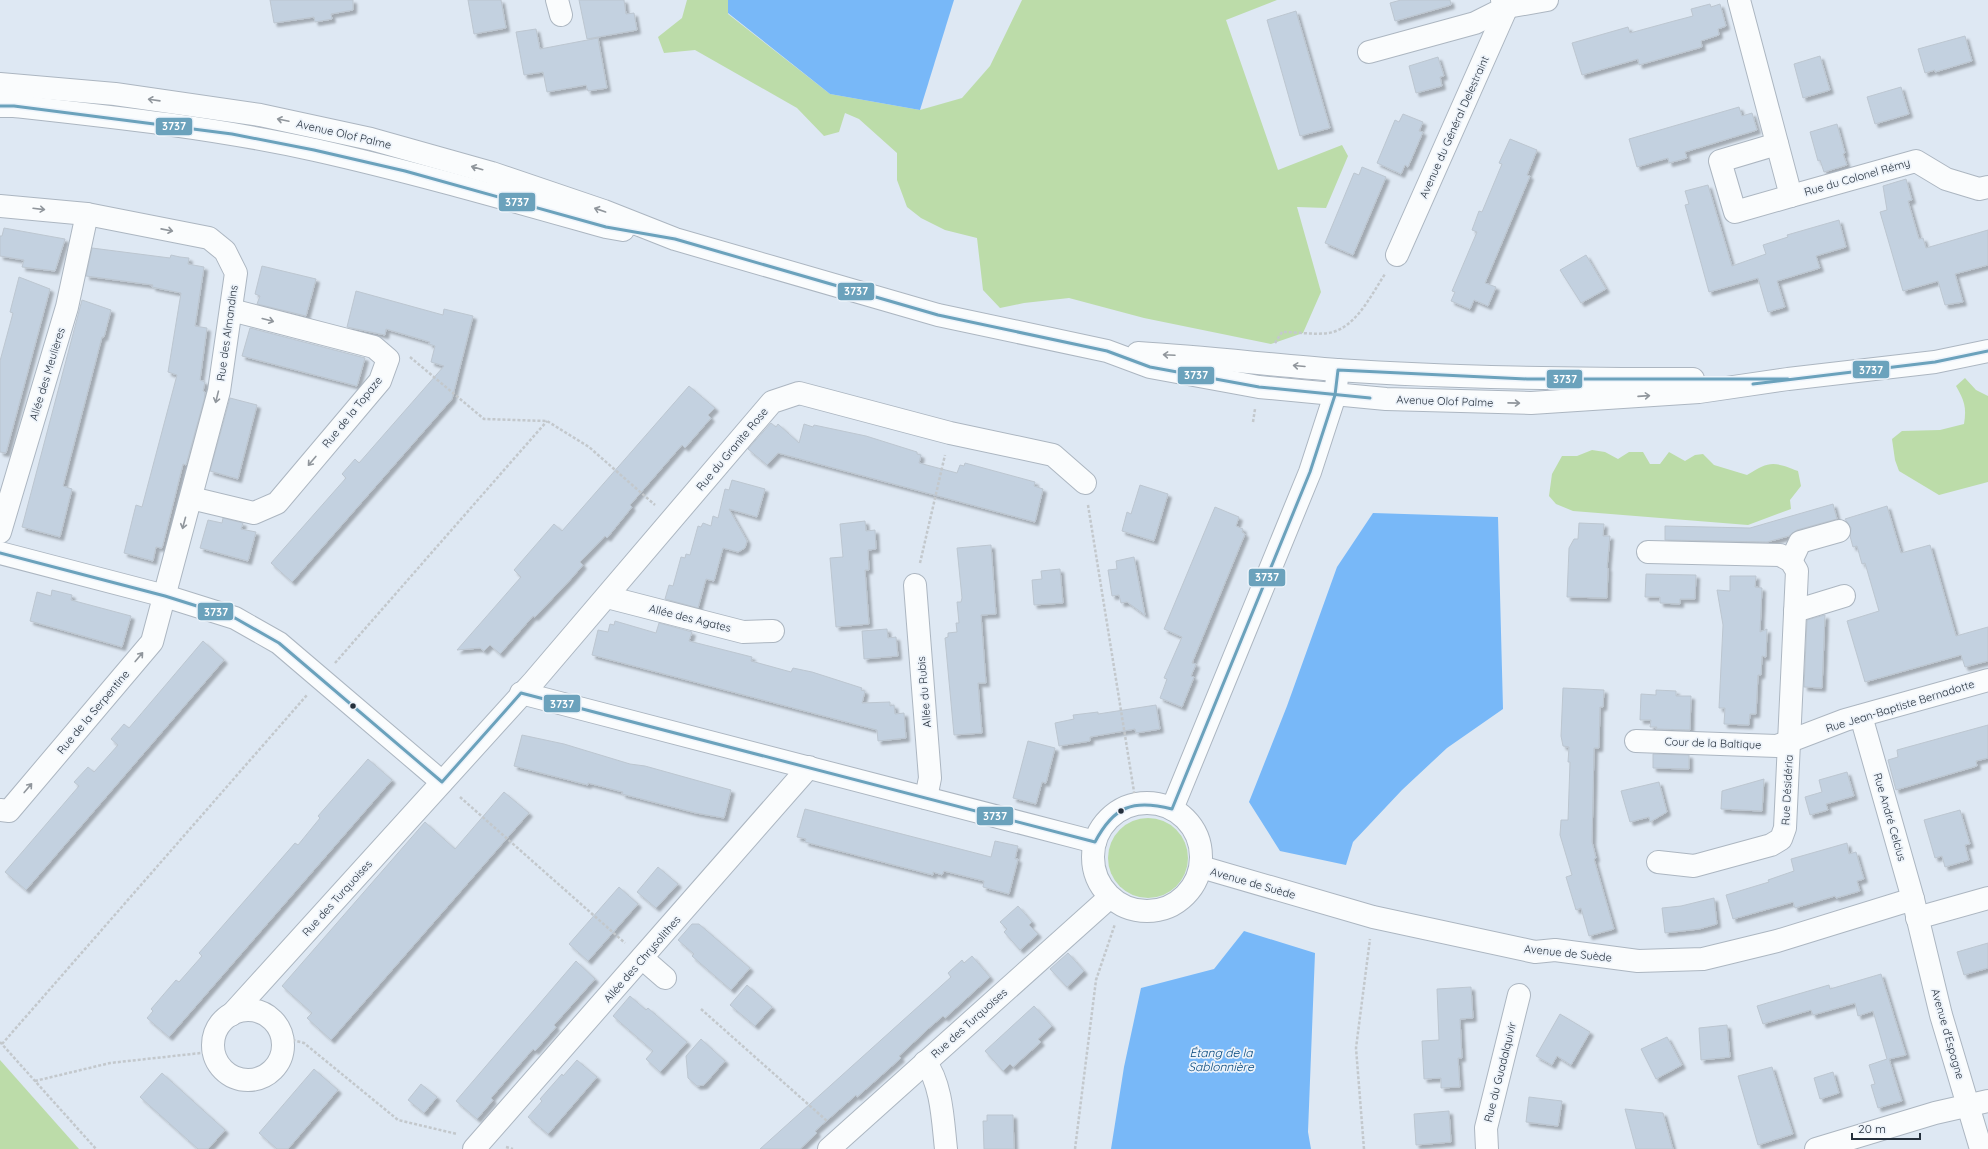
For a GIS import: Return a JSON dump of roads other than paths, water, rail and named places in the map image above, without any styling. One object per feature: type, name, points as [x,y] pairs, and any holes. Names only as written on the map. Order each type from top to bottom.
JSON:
[{"type":"street","points":[[1369,52],[1475,23],[1504,4],[1546,0]]},
{"type":"street","name":"Rue du Colonel Rémy","points":[[1739,0],[1791,196]]},
{"type":"street","name":"Avenue du Général Delestraint","points":[[1397,255],[1504,4]]},
{"type":"street","name":"Avenue Olof Palme","points":[[0,84],[115,94],[260,116],[371,139],[492,173],[604,211],[675,239],[938,315],[1107,351],[1150,367],[1259,387],[1386,400],[1531,403],[1699,392],[1788,379],[1935,362],[1988,351]]},
{"type":"street","name":"Avenue Olof Palme","points":[[0,106],[14,106],[232,134],[314,150],[405,172],[606,227],[675,239]]},
{"type":"street","name":"Rue du Colonel Rémy","points":[[1778,144],[1720,161],[1734,212],[1916,161],[1946,179],[1979,189],[1988,186]]},
{"type":"street","name":"Rue des Almandins","points":[[0,206],[87,214],[209,238],[225,251],[236,273],[219,391],[165,596]]},
{"type":"street","name":"Allée des Meulières","points":[[0,532],[67,307],[87,214]]},
{"type":"street","name":"Rue de la Topaze","points":[[191,498],[254,513],[277,503],[380,381],[388,359],[374,348],[231,310]]},
{"type":"street","name":"Avenue Olof Palme","points":[[1107,351],[1213,357],[1338,370],[1527,379],[1788,379]]},
{"type":"street","points":[[1172,809],[1310,472],[1335,395],[1338,370]]},
{"type":"street","name":"Rue du Granite Rose","points":[[521,693],[607,597],[772,402],[799,393],[950,433],[1053,455],[1085,483]]},
{"type":"street","points":[[1648,552],[1780,555],[1791,561],[1800,542],[1839,531]]},
{"type":"street","points":[[0,553],[165,596],[235,618],[279,643],[322,678],[367,719],[442,782]]},
{"type":"street","name":"Rue Désidéria","points":[[1658,862],[1694,866],[1771,845],[1781,839],[1785,828],[1797,571],[1791,561]]},
{"type":"street","name":"Allée du Rubis","points":[[915,585],[930,778],[926,798]]},
{"type":"street","name":"Rue de la Serpentine","points":[[0,810],[9,811],[152,642],[165,596]]},
{"type":"street","points":[[1795,611],[1844,596]]},
{"type":"street","name":"Allée des Agates","points":[[607,597],[744,632],[774,631]]},
{"type":"street","name":"Rue Jean-Baptiste Bernadotte","points":[[1789,742],[1861,716],[1988,680]]},
{"type":"street","points":[[521,693],[1095,842]]},
{"type":"street","name":"Rue des Turquoises","points":[[232,1015],[521,693]]},
{"type":"street","name":"Rue André Celcius","points":[[1861,716],[1915,909]]},
{"type":"street","name":"Cour de la Baltique","points":[[1636,741],[1777,746],[1789,742]]},
{"type":"street","name":"Allée des Chrysolithes","points":[[477,1144],[809,768]]},
{"type":"street","points":[[1154,803],[1172,809],[1186,819],[1196,834],[1201,850],[1201,868],[1195,883],[1188,892],[1170,906],[1154,911],[1137,910],[1116,901],[1101,885],[1095,871],[1093,857],[1095,842],[1101,829],[1110,818],[1122,809],[1136,804],[1154,803]]},
{"type":"street","name":"Avenue de Suède","points":[[1201,868],[1373,917],[1535,952],[1555,950],[1638,961],[1703,959],[1915,909],[1988,898]]},
{"type":"street","name":"Rue des Turquoises","points":[[836,1142],[925,1062],[1116,901]]},
{"type":"street","name":"Avenue d'Espagne","points":[[1915,909],[1941,1015],[1978,1103],[1981,1149]]},
{"type":"street","points":[[642,958],[665,978]]},
{"type":"street","name":"Rue du Guadalquivir","points":[[1487,1149],[1486,1128],[1519,995]]},
{"type":"street","points":[[249,1010],[263,1013],[277,1025],[283,1050],[274,1069],[266,1076],[254,1080],[238,1079],[228,1074],[216,1059],[217,1051],[215,1034],[221,1023],[232,1015],[249,1010]]},
{"type":"street","points":[[925,1062],[931,1070],[941,1108],[946,1149]]},
{"type":"street","points":[[1816,1149],[1935,1113],[1978,1103]]},
{"type":"water","points":[[728,0],[954,0],[920,110],[830,94],[728,13]]},
{"type":"water","points":[[1373,513],[1498,517],[1503,709],[1447,748],[1402,790],[1353,842],[1346,865],[1280,851],[1249,802],[1287,706],[1337,567]]},
{"type":"water","name":"Étang de la Sablonnière","points":[[1244,931],[1315,953],[1308,1132],[1311,1149],[1111,1149],[1124,1067],[1141,988],[1214,969]]}]
